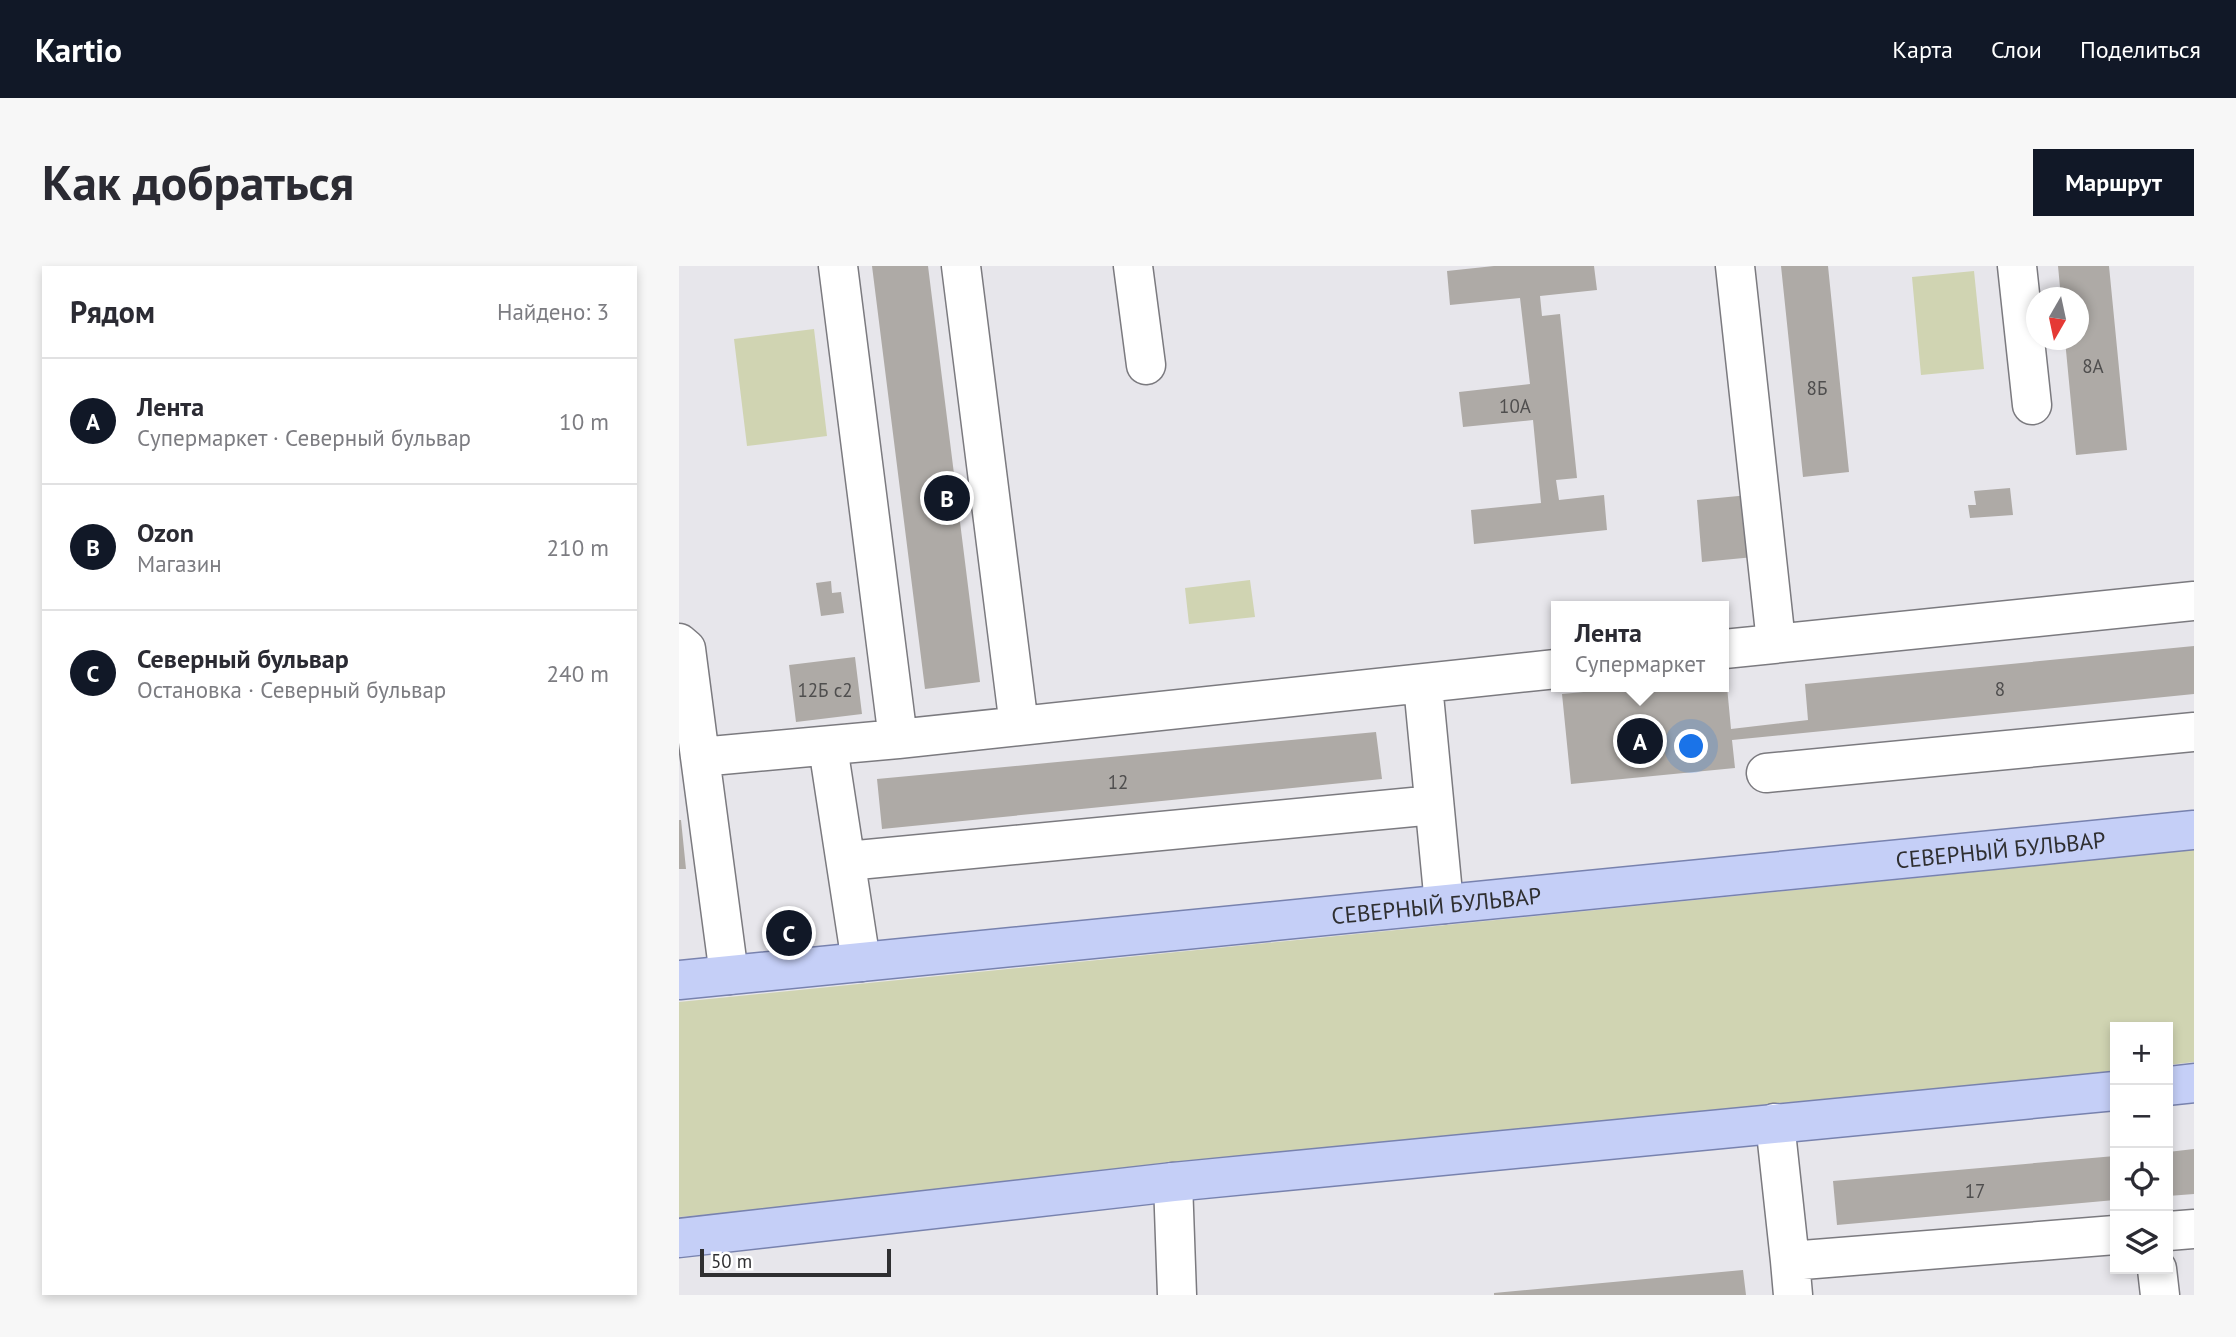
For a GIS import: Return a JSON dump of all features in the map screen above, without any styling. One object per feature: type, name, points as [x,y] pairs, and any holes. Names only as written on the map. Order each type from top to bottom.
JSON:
[{"type":"main road","name":"СЕВЕРНЫЙ БУЛЬВАР","points":[[679,980],[2194,830]]},
{"type":"main road","points":[[2173,1085],[2194,1083]]},
{"type":"main road","points":[[679,1238],[1173,1182],[2110,1091]]},
{"type":"lane","points":[[838,266],[898,740]]},
{"type":"lane","points":[[961,266],[1019,726]]},
{"type":"lane","points":[[1133,266],[1146,365]]},
{"type":"lane","points":[[1735,266],[1776,642]]},
{"type":"lane","points":[[2017,266],[2032,405]]},
{"type":"lane","points":[[1729,648],[2194,601]]},
{"type":"lane","points":[[679,643],[686,649],[729,975]]},
{"type":"lane","points":[[700,757],[898,740],[1551,670]]},
{"type":"lane","points":[[1423,685],[1444,904]]},
{"type":"lane","points":[[1766,773],[2194,732]]},
{"type":"lane","points":[[828,747],[861,961]]},
{"type":"lane","points":[[847,861],[1434,805]]},
{"type":"lane","points":[[1775,1123],[1792,1278],[2110,1236]]},
{"type":"lane","points":[[1173,1182],[1177,1295]]},
{"type":"lane","points":[[2173,1231],[2194,1229]]},
{"type":"lane","points":[[2158,1274],[2160,1295]]},
{"type":"green space","points":[[1974,271],[1984,369],[1921,375],[1912,277]]},
{"type":"green space","points":[[814,329],[827,436],[747,446],[734,339]]},
{"type":"green space","points":[[1250,580],[1255,617],[1189,624],[1185,588]]},
{"type":"green space","points":[[2194,850],[2194,1062],[2173,1064],[2173,1022],[2110,1022],[2110,1072],[1560,1136],[679,1217],[679,1002]]},
{"type":"building","points":[[872,266],[928,266],[980,682],[925,689]]},
{"type":"building","points":[[1494,266],[1594,266],[1597,290],[1540,296],[1542,316],[1560,314],[1577,478],[1556,480],[1559,500],[1604,495],[1607,530],[1474,544],[1471,510],[1541,503],[1533,420],[1463,427],[1459,392],[1530,384],[1520,298],[1450,305],[1447,271]]},
{"type":"building","points":[[1781,266],[1828,266],[1849,472],[1803,477]]},
{"type":"building","points":[[2058,266],[2109,266],[2127,450],[2076,455],[2066,350],[2089,350],[2089,287],[2060,287]]},
{"type":"building","points":[[2010,488],[2013,515],[1970,518],[1968,505],[1976,505],[1974,491]]},
{"type":"building","points":[[1749,495],[1754,557],[1702,562],[1697,500]]},
{"type":"building","points":[[831,581],[832,593],[841,592],[844,613],[821,616],[816,583]]},
{"type":"building","points":[[2194,646],[2194,694],[1732,740],[1735,768],[1571,784],[1562,694],[1728,692],[1731,729],[1808,720],[1805,684]]},
{"type":"building","points":[[855,657],[862,714],[796,722],[789,665]]},
{"type":"building","points":[[1376,732],[1382,779],[882,829],[877,779]]},
{"type":"building","points":[[681,820],[686,869],[679,869]]},
{"type":"building","points":[[2194,1149],[2194,1194],[2173,1196],[2173,1151]]},
{"type":"building","points":[[2110,1156],[2110,1200],[1837,1225],[1833,1181]]},
{"type":"building","points":[[1743,1270],[1746,1295],[1494,1295],[1494,1293]]},
{"type":"place","name":"Ozon","points":[[947,498]]},
{"type":"place","name":"Лента","points":[[1640,741]]},
{"type":"place","name":"Северный бульвар","points":[[789,933]]}]
